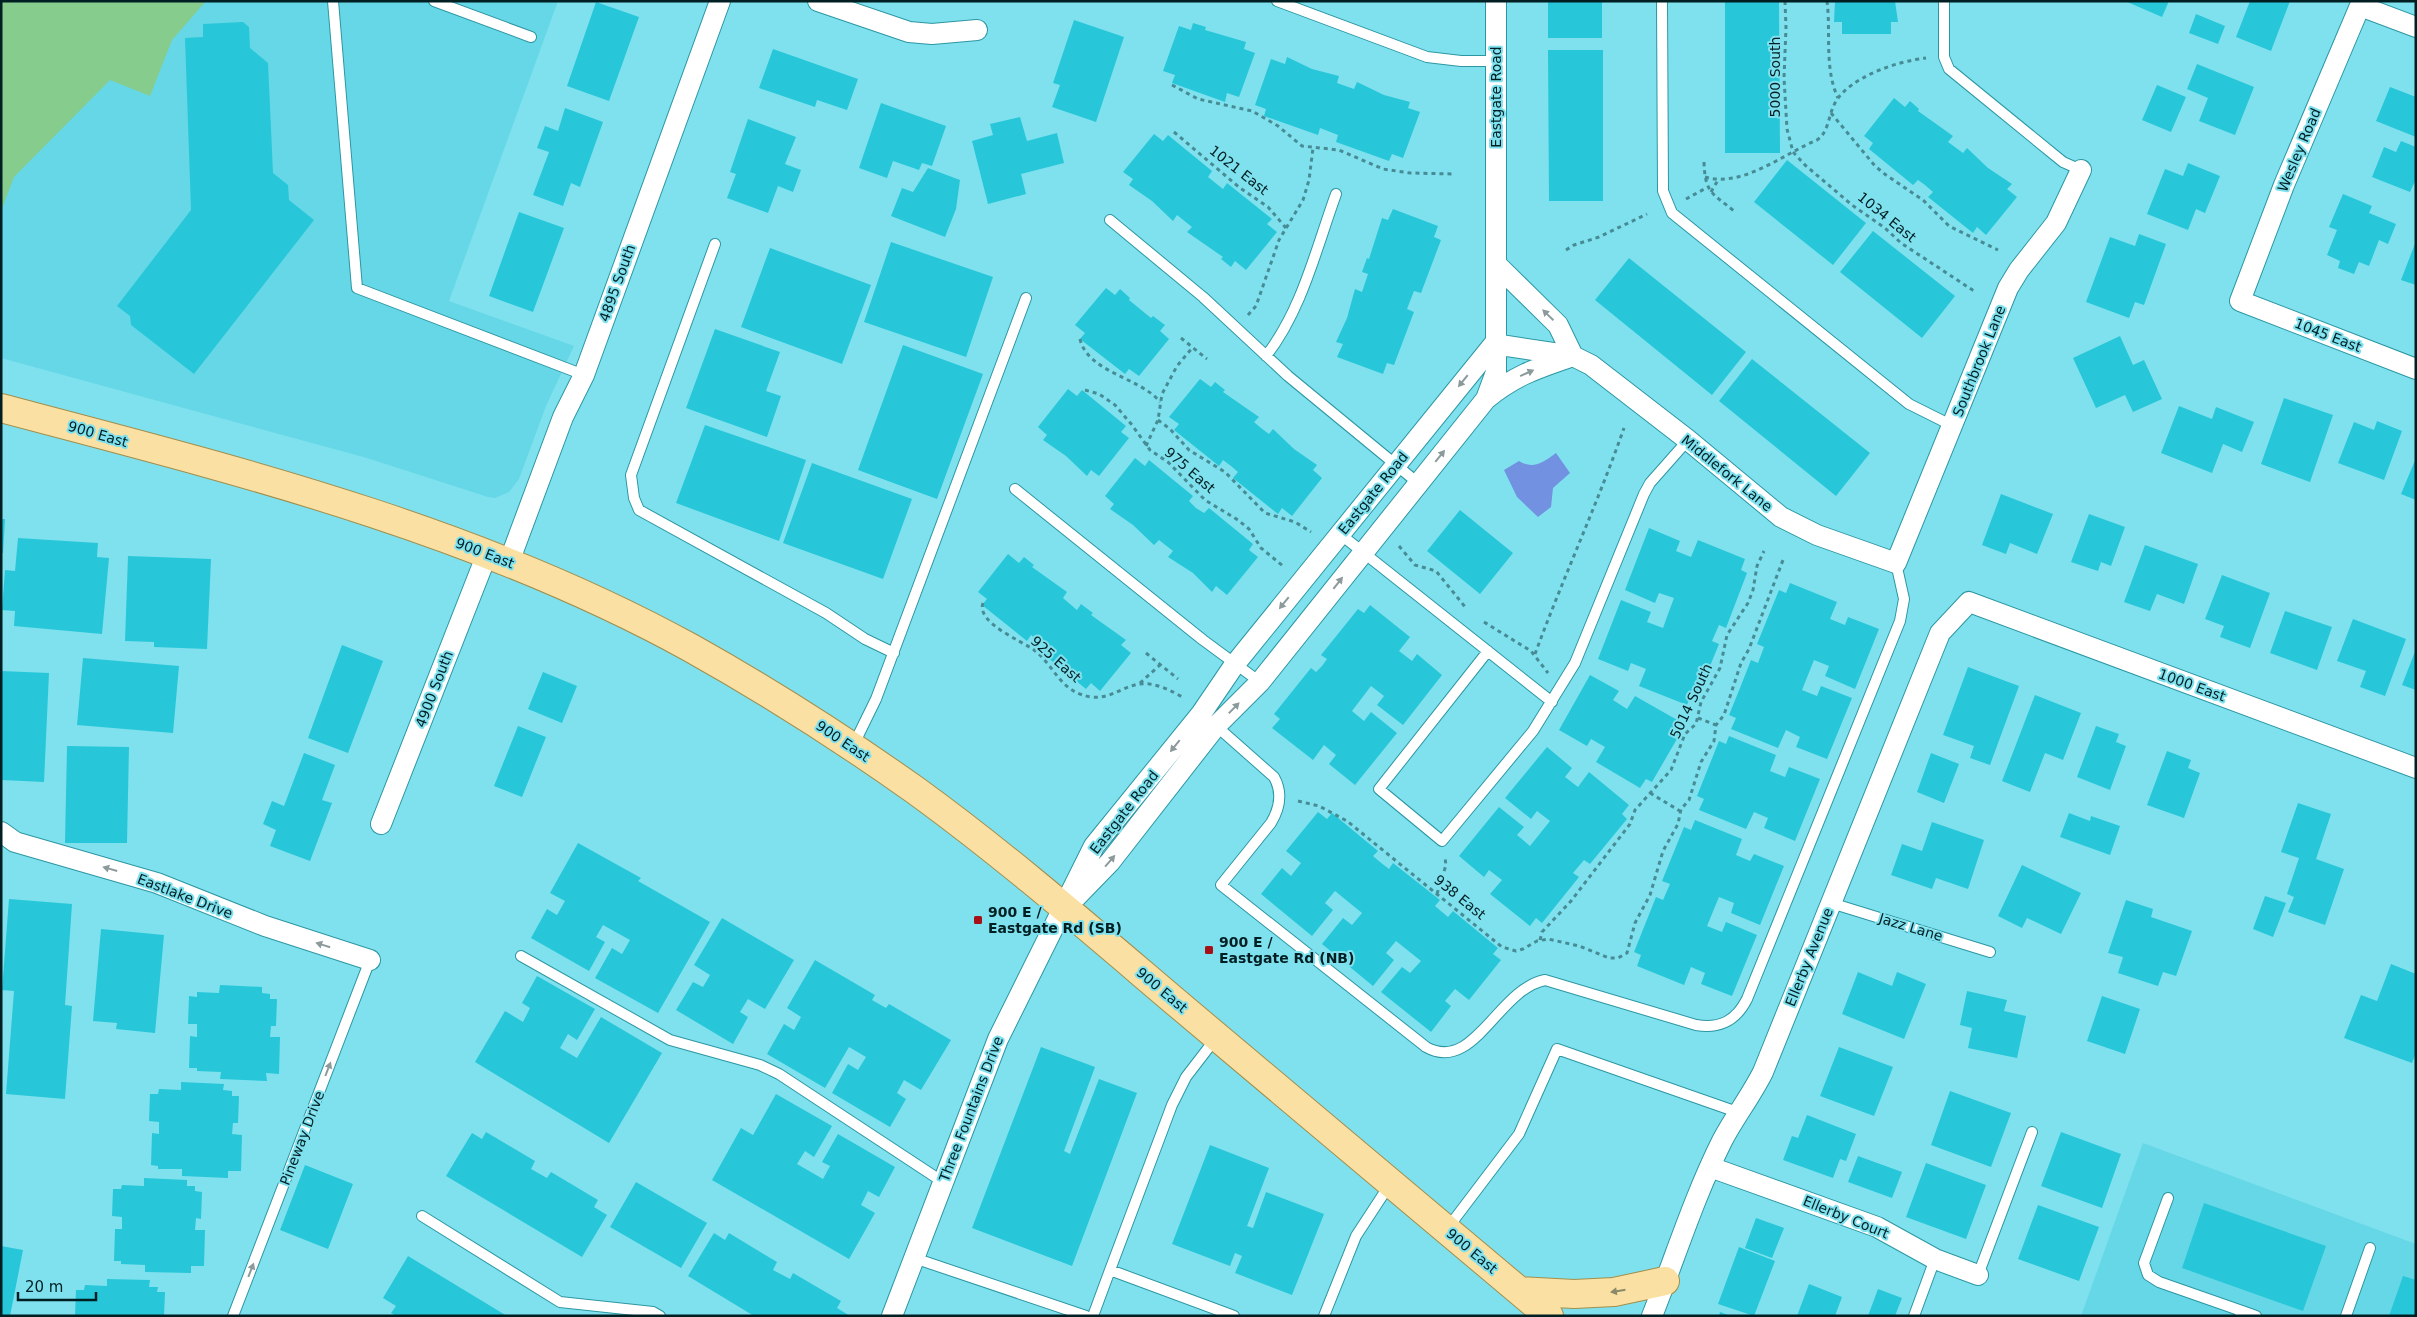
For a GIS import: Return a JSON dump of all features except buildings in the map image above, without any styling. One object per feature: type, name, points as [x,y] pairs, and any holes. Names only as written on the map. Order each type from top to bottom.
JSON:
[{"type":"main road","name":"900 East","points":[[1,408],[339,504],[498,558],[608,606],[688,647],[771,694],[918,793],[1064,909],[1549,1316]]},
{"type":"main road","points":[[1520,1291],[1574,1294],[1614,1292],[1665,1281]]},
{"type":"street","name":"4895 South","points":[[498,558],[584,375],[720,1]]},
{"type":"street","points":[[818,1],[909,32],[932,34],[977,30]]},
{"type":"street","name":"Eastgate Road","points":[[1486,399],[1496,372],[1494,344],[1496,264],[1496,1]]},
{"type":"street","points":[[2361,4],[2416,27]]},
{"type":"street","name":"Wesley Road","points":[[2240,301],[2284,185],[2361,4]]},
{"type":"street","name":"Southbrook Lane","points":[[1896,563],[2008,288],[2019,270],[2056,223],[2081,170]]},
{"type":"street","points":[[1496,264],[1558,325],[1573,356]]},
{"type":"street","name":"1045 East","points":[[2240,301],[2416,369]]},
{"type":"street","name":"Eastgate Road","points":[[1064,909],[1094,846],[1202,714],[1235,664],[1494,344]]},
{"type":"street","name":"Middlefork Lane","points":[[1494,344],[1573,356],[1591,364],[1688,440],[1781,517],[1817,534],[1896,563]]},
{"type":"street","name":"Eastgate Road","points":[[1202,714],[1260,682],[1486,399],[1508,381],[1573,356]]},
{"type":"street","name":"4900 South","points":[[381,824],[498,558]]},
{"type":"street","name":"1000 East","points":[[1969,602],[2416,768]]},
{"type":"street","name":"Ellerby Avenue","points":[[1652,1316],[1710,1167],[1723,1140],[1763,1072],[1940,633],[1969,602]]},
{"type":"street","name":"Eastlake Drive","points":[[1,832],[15,842],[157,883],[265,926],[370,960]]},
{"type":"street","name":"Three Fountains Drive","points":[[892,1316],[998,1039],[1064,909]]},
{"type":"street","name":"Ellerby Court","points":[[1710,1167],[1877,1227],[1935,1258],[1978,1275]]},
{"type":"lane","points":[[333,1],[357,288],[584,375]]},
{"type":"lane","points":[[434,1],[531,37]]},
{"type":"lane","points":[[1277,1],[1427,57],[1496,61]]},
{"type":"lane","points":[[1662,1],[1663,191],[1672,213],[1909,404],[1952,426]]},
{"type":"lane","points":[[1944,1],[1944,57],[1949,69],[2063,162],[2081,170]]},
{"type":"lane","points":[[1266,356],[1281,337],[1292,315],[1336,194]]},
{"type":"lane","points":[[1110,220],[1203,297],[1266,356],[1418,483]]},
{"type":"lane","points":[[715,244],[630,475],[634,498],[640,510],[826,613],[865,639],[894,653]]},
{"type":"lane","points":[[852,747],[876,700],[1026,298]]},
{"type":"lane","points":[[1488,651],[1378,789],[1442,841],[1534,731],[1552,702],[1575,663],[1644,494],[1650,483],[1688,440]]},
{"type":"lane","points":[[1015,489],[1203,640],[1260,682]]},
{"type":"lane","points":[[1340,534],[1552,702]]},
{"type":"lane","points":[[1202,714],[1274,777],[1279,786],[1280,796],[1276,815],[1221,885],[1426,1047],[1443,1053],[1462,1049],[1526,986],[1546,980],[1696,1025],[1718,1026],[1732,1019],[1746,999],[1900,621],[1904,599],[1896,563]]},
{"type":"lane","name":"Jazz Lane","points":[[1831,903],[1990,952]]},
{"type":"lane","points":[[521,956],[670,1040],[760,1065],[780,1074],[943,1182]]},
{"type":"lane","name":"Pineway Drive","points":[[233,1316],[370,960]]},
{"type":"lane","points":[[1093,1316],[1172,1106],[1186,1077],[1218,1037]]},
{"type":"lane","points":[[1446,1229],[1519,1134],[1557,1049],[1740,1113]]},
{"type":"lane","points":[[1978,1275],[2032,1132]]},
{"type":"lane","points":[[1324,1316],[1356,1236],[1391,1184]]},
{"type":"lane","points":[[2168,1198],[2144,1263],[2148,1275],[2159,1282],[2241,1313],[2256,1316]]},
{"type":"lane","points":[[422,1216],[560,1302],[654,1312],[660,1316]]},
{"type":"lane","points":[[2346,1316],[2370,1248]]},
{"type":"lane","points":[[914,1258],[1086,1316]]},
{"type":"lane","points":[[1914,1316],[1935,1258]]},
{"type":"lane","points":[[1110,1270],[1234,1316]]},
{"type":"path","name":"5000 South","points":[[1785,1],[1784,78],[1787,129],[1793,152]]},
{"type":"path","points":[[1827,1],[1830,68],[1833,86],[1838,98]]},
{"type":"path","points":[[1705,177],[1718,180],[1745,174],[1793,152],[1822,136],[1838,98],[1876,71],[1900,62],[1928,58]]},
{"type":"path","points":[[1172,85],[1198,99],[1252,111],[1278,126],[1302,146],[1339,150],[1383,169],[1410,173],[1455,174]]},
{"type":"path","points":[[1831,113],[1875,166],[1923,200],[1950,226],[1998,250]]},
{"type":"path","name":"1021 East","points":[[1174,132],[1240,188],[1268,207],[1286,228]]},
{"type":"path","points":[[1247,317],[1256,306],[1279,240],[1297,211],[1307,189],[1313,148]]},
{"type":"path","name":"1034 East","points":[[1793,152],[1805,165],[1852,205],[1885,228],[1901,243],[1974,291]]},
{"type":"path","points":[[1704,162],[1705,177],[1710,192],[1734,211]]},
{"type":"path","points":[[1710,192],[1718,180]]},
{"type":"path","points":[[1686,199],[1708,187]]},
{"type":"path","points":[[1566,250],[1574,244],[1599,237],[1647,214]]},
{"type":"path","points":[[1181,338],[1206,358]]},
{"type":"path","points":[[1080,339],[1084,348],[1104,367],[1118,376],[1144,387],[1160,402]]},
{"type":"path","points":[[1146,446],[1158,420],[1160,402],[1170,377],[1193,347]]},
{"type":"path","name":"975 East","points":[[1085,390],[1099,394],[1115,406],[1132,425],[1146,446],[1178,472],[1205,500],[1249,529],[1261,548],[1283,566]]},
{"type":"path","name":"975 East","points":[[1158,420],[1170,429],[1189,450],[1225,472],[1265,513],[1295,522],[1311,532]]},
{"type":"path","points":[[1535,654],[1585,526],[1602,490],[1624,428]]},
{"type":"path","points":[[1399,546],[1415,565],[1436,571],[1469,612]]},
{"type":"path","name":"5014 South","points":[[1540,940],[1542,932],[1570,901],[1630,824],[1635,810],[1671,770],[1685,734],[1698,718],[1702,702],[1720,668],[1727,636],[1748,603],[1753,590],[1757,566],[1764,551]]},
{"type":"path","points":[[1540,940],[1568,943],[1609,958],[1623,956],[1629,948],[1635,923],[1650,895],[1663,851],[1678,824],[1680,811],[1689,800],[1701,762],[1714,741],[1716,725],[1724,715],[1741,663],[1749,649],[1783,560]]},
{"type":"path","name":"925 East","points":[[983,603],[983,611],[998,629],[1034,651],[1062,683],[1074,691],[1100,697],[1111,695],[1139,684]]},
{"type":"path","points":[[1477,618],[1535,654],[1545,670]]},
{"type":"path","points":[[1146,653],[1178,679]]},
{"type":"path","points":[[1139,684],[1160,665]]},
{"type":"path","points":[[1139,684],[1160,687],[1202,714]]},
{"type":"path","points":[[1698,718],[1716,725]]},
{"type":"path","points":[[1650,793],[1680,811]]},
{"type":"path","name":"938 East","points":[[1295,801],[1319,806],[1335,813],[1369,837],[1502,947],[1516,951],[1540,940]]},
{"type":"path","points":[[1437,894],[1446,865]]},
{"type":"shaded area","points":[[141,1],[558,1],[449,301],[574,346],[546,406],[519,479],[509,492],[495,498],[488,497],[367,458],[1,358],[1,151]]},
{"type":"shaded area","points":[[1556,453],[1570,473],[1553,488],[1551,507],[1538,517],[1517,497],[1504,470],[1519,461],[1529,465],[1538,464]]},
{"type":"shaded area","points":[[2143,1143],[2416,1244],[2416,1316],[2081,1316]]},
{"type":"green space","points":[[1,1],[206,1],[172,40],[150,96],[110,80],[14,177],[1,211]]},
{"type":"place","name":"900 E / Eastgate Rd (SB)","points":[[978,920]]},
{"type":"place","name":"900 E / Eastgate Rd (NB)","points":[[1209,950]]}]
